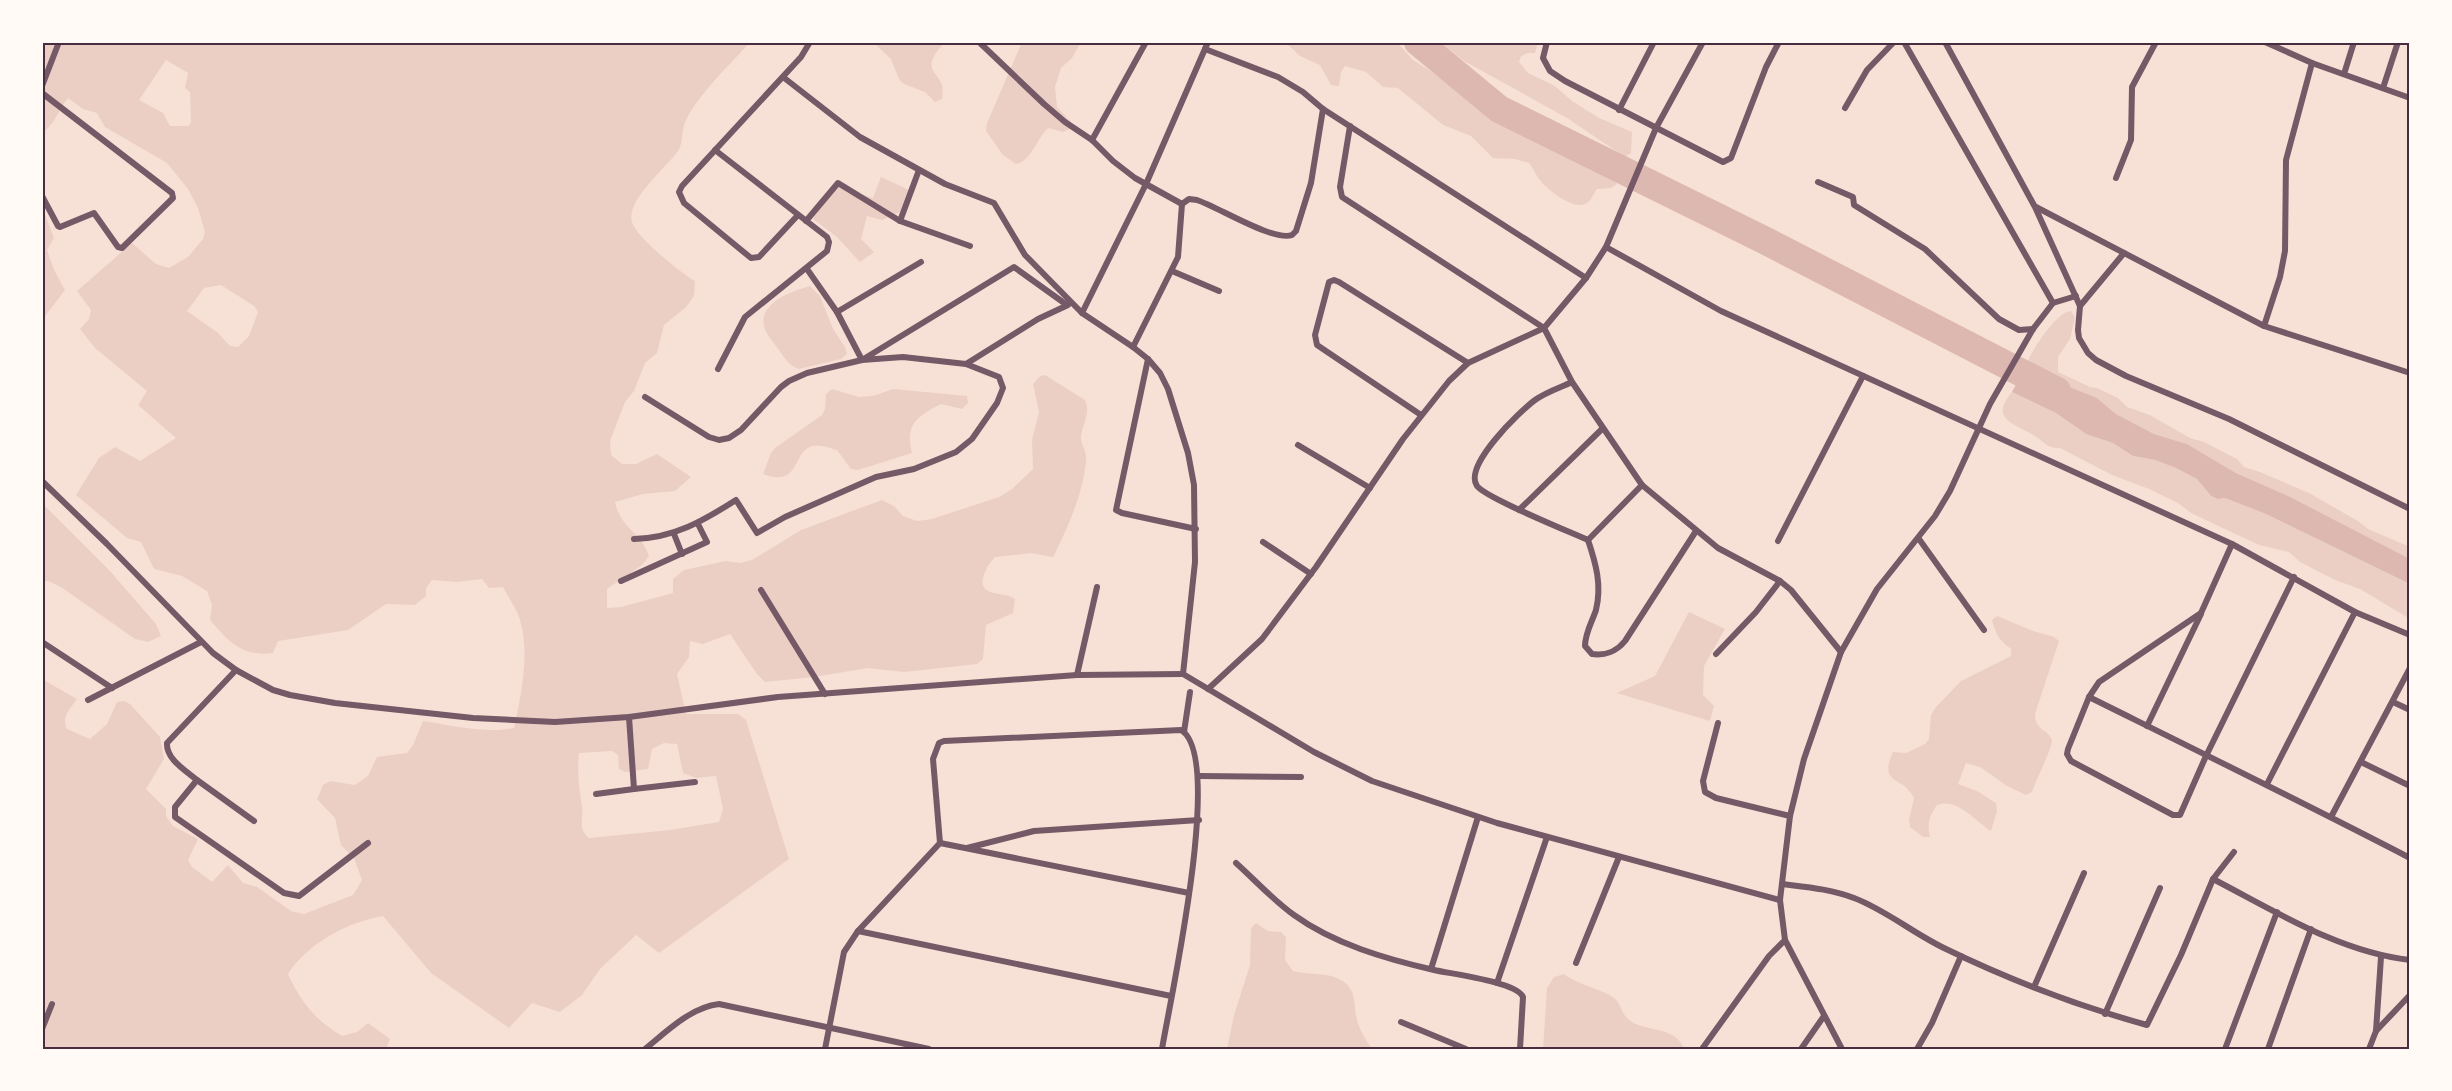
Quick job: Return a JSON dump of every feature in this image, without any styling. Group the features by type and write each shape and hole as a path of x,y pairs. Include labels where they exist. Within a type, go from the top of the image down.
{"street":[{"path":"42,86 59,42"},
{"path":"798,215 759,257 751,258 684,203 680,195 682,186 801,57 810,42"},
{"path":"979,42 1005,64 1055,114 1092,140 1113,161 1146,184 1182,204"},
{"path":"1092,140 1146,42"},
{"path":"1082,313 1146,184 1208,42"},
{"path":"1547,42 1543,58 1550,71 1619,110 1719,161 1726,162 1731,158 1766,67 1779,42"},
{"path":"1619,110 1654,42"},
{"path":"1208,689 1262,639 1311,574 1421,416 1449,381 1468,363 1544,328 1586,278 1606,247 1646,148 1703,42"},
{"path":"1845,108 1867,70 1894,42"},
{"path":"1904,42 2053,303"},
{"path":"1945,42 2035,207 2080,306 2079,338 2088,352 2096,360 2126,376 2229,419 2410,509"},
{"path":"2116,178 2131,140 2132,87 2156,42"},
{"path":"2265,42 2312,63 2410,98"},
{"path":"2344,74 2354,42"},
{"path":"2383,88 2398,42"},
{"path":"1204,49 1278,77 1303,92 1323,109 1586,278"},
{"path":"2264,326 2283,264 2286,240 2286,160 2312,63"},
{"path":"783,77 860,137 945,184 994,203 1024,255 1069,304"},
{"path":"42,93 172,193 173,198 122,248 118,247 94,213 60,227 57,226 42,196"},
{"path":"1182,204 1189,199 1197,200 1258,229 1282,237 1292,236 1296,231 1310,190 1323,109"},
{"path":"1350,126 1340,187 1342,197 1544,328 1572,382 1602,429 1642,484 1696,531 1731,556 1780,581 1791,590 1841,652"},
{"path":"715,150 827,237 829,242 827,251 807,269 745,317 718,369"},
{"path":"900,221 919,170"},
{"path":"1818,182 1853,197 1854,205 1925,249 1999,319 2019,330 2033,329"},
{"path":"806,221 838,183 900,221 970,246"},
{"path":"1133,347 1172,271 1180,248 1182,204"},
{"path":"2035,207 2264,326 2410,373"},
{"path":"1606,247 1721,311 2232,544 2355,612 2410,635"},
{"path":"2080,306 2124,253"},
{"path":"837,312 921,262"},
{"path":"862,360 1014,267 1148,359 1160,373 1168,389 1188,453 1194,484 1195,562 1183,674"},
{"path":"807,269 837,312 862,360"},
{"path":"1172,271 1219,291"},
{"path":"1421,416 1317,345 1315,335 1331,280 1340,282 1468,363"},
{"path":"1842,1049 1785,939 1780,900 1790,816 1803,759 1841,652 1877,589 1919,539 1950,490 1990,404 2033,329 2053,303 2076,296"},
{"path":"966,364 1038,319 1069,304"},
{"path":"634,539 674,534 698,524 736,500 757,533 785,517 876,477 914,469 956,452 972,439 997,402 1003,388 999,377 966,364 903,357 862,360 789,381 741,430 724,440 709,437 645,397"},
{"path":"1148,359 1116,510 1119,513 1196,529"},
{"path":"1778,541 1863,376"},
{"path":"1572,382 1536,400 1480,458 1474,473 1479,489 1519,510 1588,540 1597,569 1599,587 1595,611 1585,640 1586,649 1592,654 1603,655 1620,646 1696,531"},
{"path":"1519,510 1602,429"},
{"path":"1298,445 1370,488"},
{"path":"42,481 107,544 201,642 236,670 273,690 335,703 520,722 590,721 825,694 1077,675 1183,674 1350,772 1478,817 1780,900"},
{"path":"1588,540 1642,484"},
{"path":"621,581 707,542 698,524"},
{"path":"674,534 682,554"},
{"path":"1919,539 1984,630"},
{"path":"1263,542 1311,574"},
{"path":"2147,726 2232,544"},
{"path":"2201,613 2105,676 2089,697 2068,749 2068,757 2071,761 2174,815 2180,815 2206,756 2294,577"},
{"path":"1716,654 1756,612 1780,581"},
{"path":"1077,675 1097,587"},
{"path":"761,590 825,694"},
{"path":"2267,784 2355,612"},
{"path":"42,642 112,688"},
{"path":"88,700 201,642"},
{"path":"2331,817 2410,668"},
{"path":"236,670 167,743 167,751 197,780 254,821"},
{"path":"1184,732 1190,692"},
{"path":"2089,697 2267,784 2410,858"},
{"path":"2393,702 2410,710"},
{"path":"629,717 634,789"},
{"path":"1718,723 1703,781 1705,792 1716,798 1790,816"},
{"path":"825,1049 844,952 858,931 940,843 933,759 936,748 944,741 1170,729 1184,732 1189,738 1198,776 1199,819 1189,893 1162,1049"},
{"path":"2361,762 2410,786"},
{"path":"1198,776 1301,777"},
{"path":"197,780 175,807 174,817 284,893 299,896 368,843"},
{"path":"596,794 694,782"},
{"path":"1431,969 1478,817"},
{"path":"967,848 989,840 1034,831 1199,819"},
{"path":"1497,983 1547,837"},
{"path":"940,843 1189,893"},
{"path":"1782,884 1855,898 1929,941 1961,956 2105,1014 2147,1025 2181,955 2213,879 2234,852"},
{"path":"1576,963 1619,856"},
{"path":"1236,863 1293,914 1309,925 1387,958 1497,983 1519,991 1523,995 1520,1049"},
{"path":"2034,987 2084,873"},
{"path":"2213,879 2311,929 2381,957 2410,960"},
{"path":"2105,1014 2160,888"},
{"path":"2225,1049 2277,912"},
{"path":"2268,1049 2311,929"},
{"path":"858,931 1171,996"},
{"path":"1702,1049 1769,956 1785,939"},
{"path":"1917,1049 1932,1023 1961,956"},
{"path":"2369,1049 2376,1031 2381,957"},
{"path":"2376,1031 2410,995"},
{"path":"42,1029 52,1004"},
{"path":"645,1049 669,1029 703,1008 719,1004 929,1049"},
{"path":"1801,1049 1824,1016"},
{"path":"1401,1022 1466,1049"}],"shaded area":[{"path":"42,42 750,42 692,109 684,124 678,151 641,194 632,213 632,222 642,237 670,263 695,281 694,296 686,307 664,325 657,353 645,363 634,391 625,402 610,441 611,455 622,464 636,464 657,454 691,477 675,491 643,494 615,502 622,519 642,542 649,556 642,565 607,589 607,608 621,607 673,593 673,579 684,570 726,561 740,563 752,560 801,530 882,500 894,506 903,516 917,521 932,519 999,497 1012,489 1033,469 1032,440 1039,412 1033,384 1040,376 1045,375 1085,400 1087,405 1081,436 1086,456 1085,471 1074,509 1053,557 1031,553 995,557 989,564 983,578 985,589 1015,599 1013,613 986,625 983,659 977,664 904,672 868,668 765,682 730,634 703,644 690,641 689,657 677,674 686,714 738,714 746,720 789,859 659,953 636,935 600,969 582,995 560,1012 532,1003 509,1028 431,973 383,916 356,923 330,936 306,953 288,974 304,1002 324,1024 342,1036 357,1032 368,1023 390,1039 386,1049 42,1049 42,679 77,699 67,713 65,725 67,729 90,739 107,724 117,702 124,701 130,704 160,737 164,759 146,789 166,809 166,816 173,826 198,839 188,860 192,867 212,882 228,865 243,883 257,887 291,911 304,914 353,895 362,880 354,858 341,845 335,818 317,799 323,785 330,781 355,785 368,776 377,757 407,753 423,721 492,730 514,728 522,689 524,646 520,620 503,587 489,588 482,579 457,582 432,580 426,588 426,596 415,605 386,604 348,630 278,641 273,653 262,654 244,650 230,641 210,620 212,605 207,591 182,576 154,569 141,542 127,538 76,495 99,458 115,447 140,461 176,438 138,405 147,391 95,348 80,329 89,319 91,310 77,291 132,243 156,264 169,268 188,257 203,239 205,232 198,208 188,189 167,163 105,127 97,113 83,109 68,98 42,133","holes":["166,60 188,73 185,88 190,92 191,123 188,126 170,126 163,113 139,100","221,285 254,306 258,312 249,336 238,347 230,346 218,333 187,311 204,288","664,743 677,744 683,773 696,778 716,776 723,809 719,822 670,830 589,838 582,827 578,774 579,753 612,751 618,755 619,769 625,772 648,769 652,749"]},
{"path":"873,42 945,42 932,61 932,67 943,89 942,99 935,102 925,92 904,84 899,79 891,59"},
{"path":"1022,42 1081,42 1072,58 1061,68 1055,87 1057,107 1071,122 1070,129 1063,132 1048,128 1029,155 1016,164 1003,155 986,131 987,123"},
{"path":"1285,42 1397,42 1413,60 1491,116 1551,144 1569,158 1614,177 1617,184 1611,188 1597,189 1585,204 1573,204 1545,186 1529,163 1515,159 1493,158 1471,136 1443,125 1398,88 1383,87 1366,72 1345,66 1341,72 1339,86 1331,85 1320,65 1300,56"},
{"path":"1440,42 1538,42 1535,53 1521,56 1519,62 1528,73 1555,86 1572,101 1599,118 1632,132 1631,153 1625,157 1567,118 1464,61"},
{"path":"881,177 909,190 900,212 882,220 867,216 861,239 874,252 860,262 837,237 813,219 833,185 873,198"},
{"path":"42,207 54,238 47,250 54,270 65,290 42,320"},
{"path":"810,286 820,296 833,329 847,354 841,359 799,369 789,363 769,336 765,329 764,318 767,310 779,299"},
{"path":"2071,311 2075,317 2070,339 2058,357 2058,372 2118,398 2127,407 2150,415 2190,438 2204,442 2237,459 2244,467 2309,493 2368,529 2410,547 2410,559 2283,494 2236,473 2187,444 2154,434 2116,414 2097,398 2045,377 2040,372 2026,366 2038,342 2059,318"},
{"path":"2026,366 2040,372 2045,377 2097,398 2116,414 2154,434 2187,444 2236,473 2290,497 2410,559 2410,584 2266,514 2225,498 2218,499 2211,496 2197,479 2176,468 2155,460 2133,456 2113,443 2086,434 2056,413 2012,392"},
{"path":"832,389 859,397 873,396 893,389 967,396 968,403 962,409 941,404 919,417 910,435 912,453 858,470 851,469 837,450 825,446 813,446 801,454 790,473 775,477 763,474 775,448 822,415 825,409 826,394"},
{"path":"2012,392 2056,413 2086,434 2113,443 2133,456 2155,460 2176,468 2197,479 2211,496 2218,499 2225,498 2266,514 2410,584 2410,619 2360,589 2335,580 2300,562 2289,552 2259,545 2191,513 2178,503 2149,489 2112,475 2060,448 2046,445 2007,420 2003,409 2005,401"},
{"path":"42,503 109,570 156,624 161,636 148,642 135,639 61,587 48,581 42,581"},
{"path":"1689,612 1725,629 1704,666 1703,695 1714,706 1710,721 1617,693 1655,676"},
{"path":"1997,616 2054,637 2059,641 2035,714 2040,728 2051,737 2052,744 2032,792 2026,795 2007,786 1980,767 1966,763 1958,784 1977,791 1996,803 1997,811 1991,831 1966,811 1944,803 1937,805 1930,817 1930,837 1923,837 1910,827 1909,820 1914,798 1904,785 1890,775 1889,763 1893,752 1906,753 1925,744 1929,739 1931,715 1935,708 1961,681 2011,656 2011,649 2001,640 1995,630 1992,620"},
{"path":"1256,923 1268,931 1281,932 1286,937 1285,960 1293,971 1334,977 1349,987 1354,997 1358,1024 1372,1049 1227,1049 1234,1015 1250,965 1251,928"},
{"path":"1564,974 1615,999 1625,1016 1632,1022 1669,1033 1680,1042 1684,1049 1543,1049 1547,988 1554,977"}],"waterway":[{"path":"1418,42 1499,109 1766,241 2057,391"}]}
